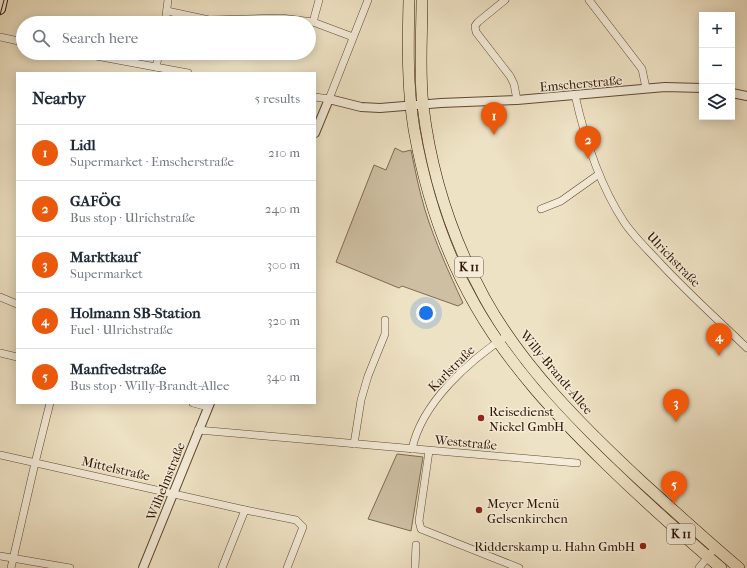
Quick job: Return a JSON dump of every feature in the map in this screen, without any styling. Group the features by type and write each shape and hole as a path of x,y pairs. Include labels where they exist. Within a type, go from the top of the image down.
{"main road":[{"path":"0,9 2,0"},
{"name":"Willy-Brandt-Allee","path":"409,0 408,50 411,106 414,129 424,176 436,220 465,286 498,342 532,388 581,440 655,511 721,568"},
{"name":"Willy-Brandt-Allee","path":"422,0 421,85 426,127 440,193 466,261 485,298 508,335 534,370 599,442 671,509 739,568"}],"street":[{"path":"166,16 168,0"},
{"path":"315,16 319,0"},
{"path":"316,131 368,0"},
{"path":"505,0 475,26 476,32 510,76 514,84 517,100"},
{"name":"Emscherstraße","path":"589,0 642,69 646,88"},
{"path":"167,11 190,16"},
{"path":"316,23 353,37"},
{"path":"0,37 16,40"},
{"path":"118,60 183,72"},
{"path":"156,67 158,60"},
{"name":"Emscherstraße","path":"329,100 361,107 380,108 517,100 646,88 699,88"},
{"path":"735,93 747,96"},
{"name":"Ulrichstraße","path":"575,95 582,126 592,156 599,174 624,223 642,244 747,348"},
{"path":"316,97 329,100"},
{"path":"541,209 561,201 599,174"},
{"path":"0,297 16,304"},
{"path":"354,444 361,400 368,376 385,334 385,320"},
{"name":"Karlstraße","path":"412,449 414,440 422,423 438,396 471,363 508,335"},
{"path":"0,353 16,358"},
{"path":"11,568 50,404"},
{"name":"Wilhelmstraße","path":"143,568 209,405"},
{"name":"Weststraße","path":"198,430 577,464"},
{"path":"429,451 419,521 421,529 519,568"},
{"name":"Mittelstraße","path":"0,455 296,520 303,526 287,568"},
{"path":"222,568 245,510"},
{"path":"415,568 416,545"},
{"path":"699,568 715,548"},
{"path":"0,556 70,568"}],"shaded area":[{"path":"395,148 403,152 411,150 421,195 429,222 442,257 463,303 458,306 402,286 399,288 336,262 374,165 386,170"},
{"path":"397,454 423,457 411,531 368,519"}],"tram line":[{"path":"0,15 4,0"}],"place":[{"name":"Lidl","path":"494,135"},
{"name":"GAFÖG","path":"588,159"},
{"name":"Holmann SB-Station","path":"719,356"},
{"name":"Reisedienst Nickel GmbH","path":"481,418"},
{"name":"Marktkauf","path":"676,422"},
{"name":"Manfredstraße","path":"674,504"},
{"name":"Meyer Menü Gelsenkirchen","path":"479,510"},
{"name":"Ridderskamp u. Hahn GmbH","path":"643,546"}]}
